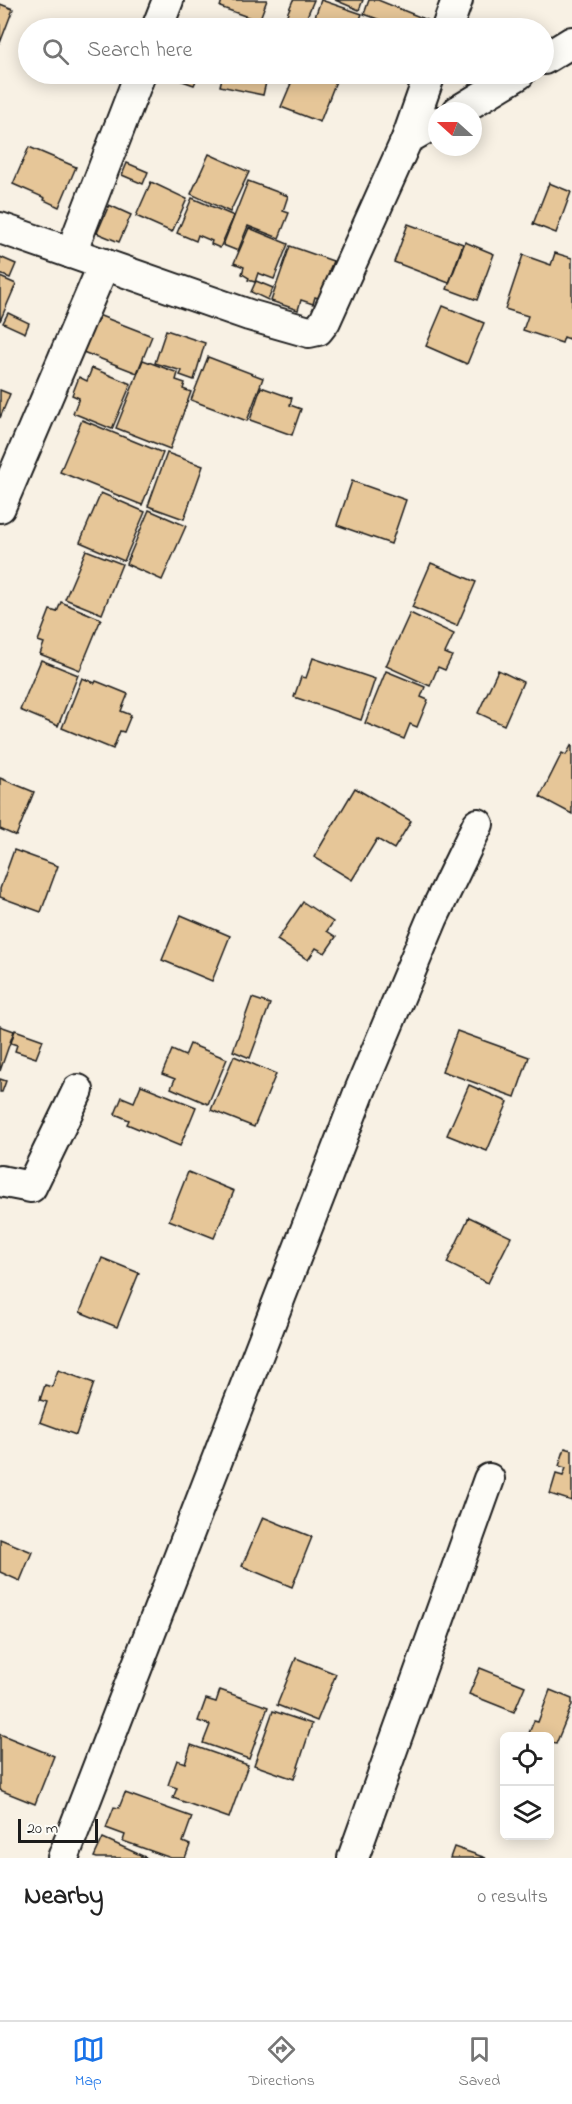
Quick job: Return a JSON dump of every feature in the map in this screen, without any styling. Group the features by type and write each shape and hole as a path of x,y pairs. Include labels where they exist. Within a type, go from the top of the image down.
{"street":[{"path":"161,18 168,0"},
{"path":"451,18 457,0"},
{"path":"554,53 572,42"},
{"path":"71,253 136,84"},
{"path":"0,228 249,315 309,332 318,330 325,321 406,138 426,84"},
{"path":"473,102 503,84"},
{"path":"406,138 428,127"},
{"path":"0,507 104,264"},
{"path":"63,1858 359,1093 433,917 478,824"},
{"path":"0,1181 31,1187 78,1090"},
{"path":"353,1858 489,1479"}],"building":[{"path":"222,0 267,0 260,18 251,18 220,7"},
{"path":"293,0 314,0 306,18 286,18"},
{"path":"321,0 362,14 360,18 315,18"},
{"path":"335,0 363,0 359,10"},
{"path":"369,0 378,0 422,18 375,18 364,14"},
{"path":"0,4 13,9 0,43"},
{"path":"220,84 266,84 263,95 220,86"},
{"path":"291,84 335,84 320,122 281,107"},
{"path":"29,147 76,167 59,207 13,184"},
{"path":"209,154 249,172 230,212 191,194"},
{"path":"127,163 148,172 143,184 122,175"},
{"path":"248,181 288,196 283,211 289,213 279,238 248,226 238,251 223,245"},
{"path":"151,182 187,199 172,232 136,216"},
{"path":"549,183 571,192 556,233 533,224"},
{"path":"192,198 234,216 220,248 211,244 212,241 198,235 196,241 177,233"},
{"path":"109,205 131,215 119,242 97,233"},
{"path":"408,224 463,244 449,283 394,262"},
{"path":"249,228 288,244 274,279 258,273 255,282 248,280 249,278 242,274 244,267 234,263"},
{"path":"465,242 494,254 477,300 447,289"},
{"path":"290,246 333,261 329,271 333,273 324,300 315,297 313,304 301,300 298,310 271,301"},
{"path":"555,253 572,258 572,340 564,337 562,343 523,330 528,316 505,309 523,255 551,265"},
{"path":"0,257 16,264 10,278 0,274"},
{"path":"0,277 16,284 0,321"},
{"path":"256,281 273,288 268,300 251,292"},
{"path":"443,306 484,323 467,364 426,346"},
{"path":"8,313 29,323 25,333 3,323"},
{"path":"98,315 152,336 137,373 83,352"},
{"path":"166,330 205,343 194,380 180,375 182,371 155,363"},
{"path":"208,357 263,378 247,421 191,400"},
{"path":"143,360 178,373 176,380 185,383 183,389 191,392 170,449 116,428"},
{"path":"92,368 131,384 112,429 73,413 79,398 72,395 79,377 87,381"},
{"path":"261,387 292,398 290,405 301,409 292,435 250,420"},
{"path":"0,390 10,394 0,418"},
{"path":"82,420 163,453 142,505 60,472"},
{"path":"167,453 203,466 184,519 148,506"},
{"path":"352,481 406,500 391,544 337,525"},
{"path":"101,493 145,512 124,561 80,542"},
{"path":"149,510 186,526 162,580 126,564"},
{"path":"86,550 122,564 102,614 65,599"},
{"path":"431,563 476,582 457,626 412,607"},
{"path":"61,602 101,619 80,670 40,654 44,643 38,641 50,610 57,612"},
{"path":"410,613 454,634 445,653 452,656 445,670 438,667 430,686 386,666"},
{"path":"313,658 375,679 361,720 294,697 301,677 306,678"},
{"path":"41,660 78,675 58,726 20,710"},
{"path":"498,670 523,682 504,725 478,713"},
{"path":"386,671 425,687 421,697 428,700 417,727 410,724 404,739 365,723"},
{"path":"82,678 128,694 121,711 131,715 124,732 120,731 113,749 62,728"},
{"path":"572,744 572,814 540,797 562,753 566,755"},
{"path":"0,778 34,792 16,836 0,829"},
{"path":"355,788 411,821 394,849 377,839 352,880 314,857"},
{"path":"14,850 58,866 41,912 0,897 0,889"},
{"path":"303,902 333,922 327,931 336,937 325,953 316,948 308,960 277,940"},
{"path":"181,915 230,936 212,981 162,960"},
{"path":"252,998 270,1004 250,1058 233,1051"},
{"path":"0,1026 14,1031 0,1071"},
{"path":"15,1030 43,1040 36,1058 15,1051 17,1045 11,1043"},
{"path":"457,1031 529,1057 515,1097 442,1071"},
{"path":"190,1044 227,1059 208,1104 171,1088 175,1079 162,1074 172,1050 185,1056"},
{"path":"234,1056 276,1074 254,1127 211,1110"},
{"path":"0,1079 6,1081 2,1092 0,1092"},
{"path":"141,1085 196,1107 180,1146 127,1124 129,1120 115,1114 122,1097 134,1102"},
{"path":"469,1085 508,1102 487,1151 447,1135"},
{"path":"188,1172 234,1191 214,1238 169,1220"},
{"path":"469,1217 511,1237 488,1283 447,1263"},
{"path":"102,1258 139,1273 117,1327 80,1312"},
{"path":"58,1370 94,1383 76,1435 40,1422 47,1402 40,1400 45,1385 52,1387"},
{"path":"565,1448 572,1450 572,1501 550,1494 556,1474 563,1476 566,1468 559,1466"},
{"path":"263,1517 312,1537 292,1587 242,1566"},
{"path":"0,1539 32,1552 20,1581 0,1572"},
{"path":"296,1658 336,1674 317,1721 277,1705"},
{"path":"480,1668 525,1686 514,1712 469,1694"},
{"path":"220,1690 268,1707 249,1759 203,1743 210,1725 198,1721 206,1699 216,1702"},
{"path":"550,1690 572,1699 572,1705 556,1744 554,1743 554,1732 529,1732 534,1721 538,1722"},
{"path":"273,1711 312,1724 294,1779 254,1765"},
{"path":"0,1734 54,1756 35,1804 0,1790"},
{"path":"191,1745 248,1765 229,1818 173,1798 177,1788 168,1785 177,1760 185,1763"},
{"path":"125,1793 192,1817 183,1842 190,1845 185,1858 171,1858 123,1841 125,1835 106,1828 114,1807 119,1808"},
{"path":"103,1838 147,1858 94,1857"},
{"path":"454,1847 486,1858 450,1858"}]}
